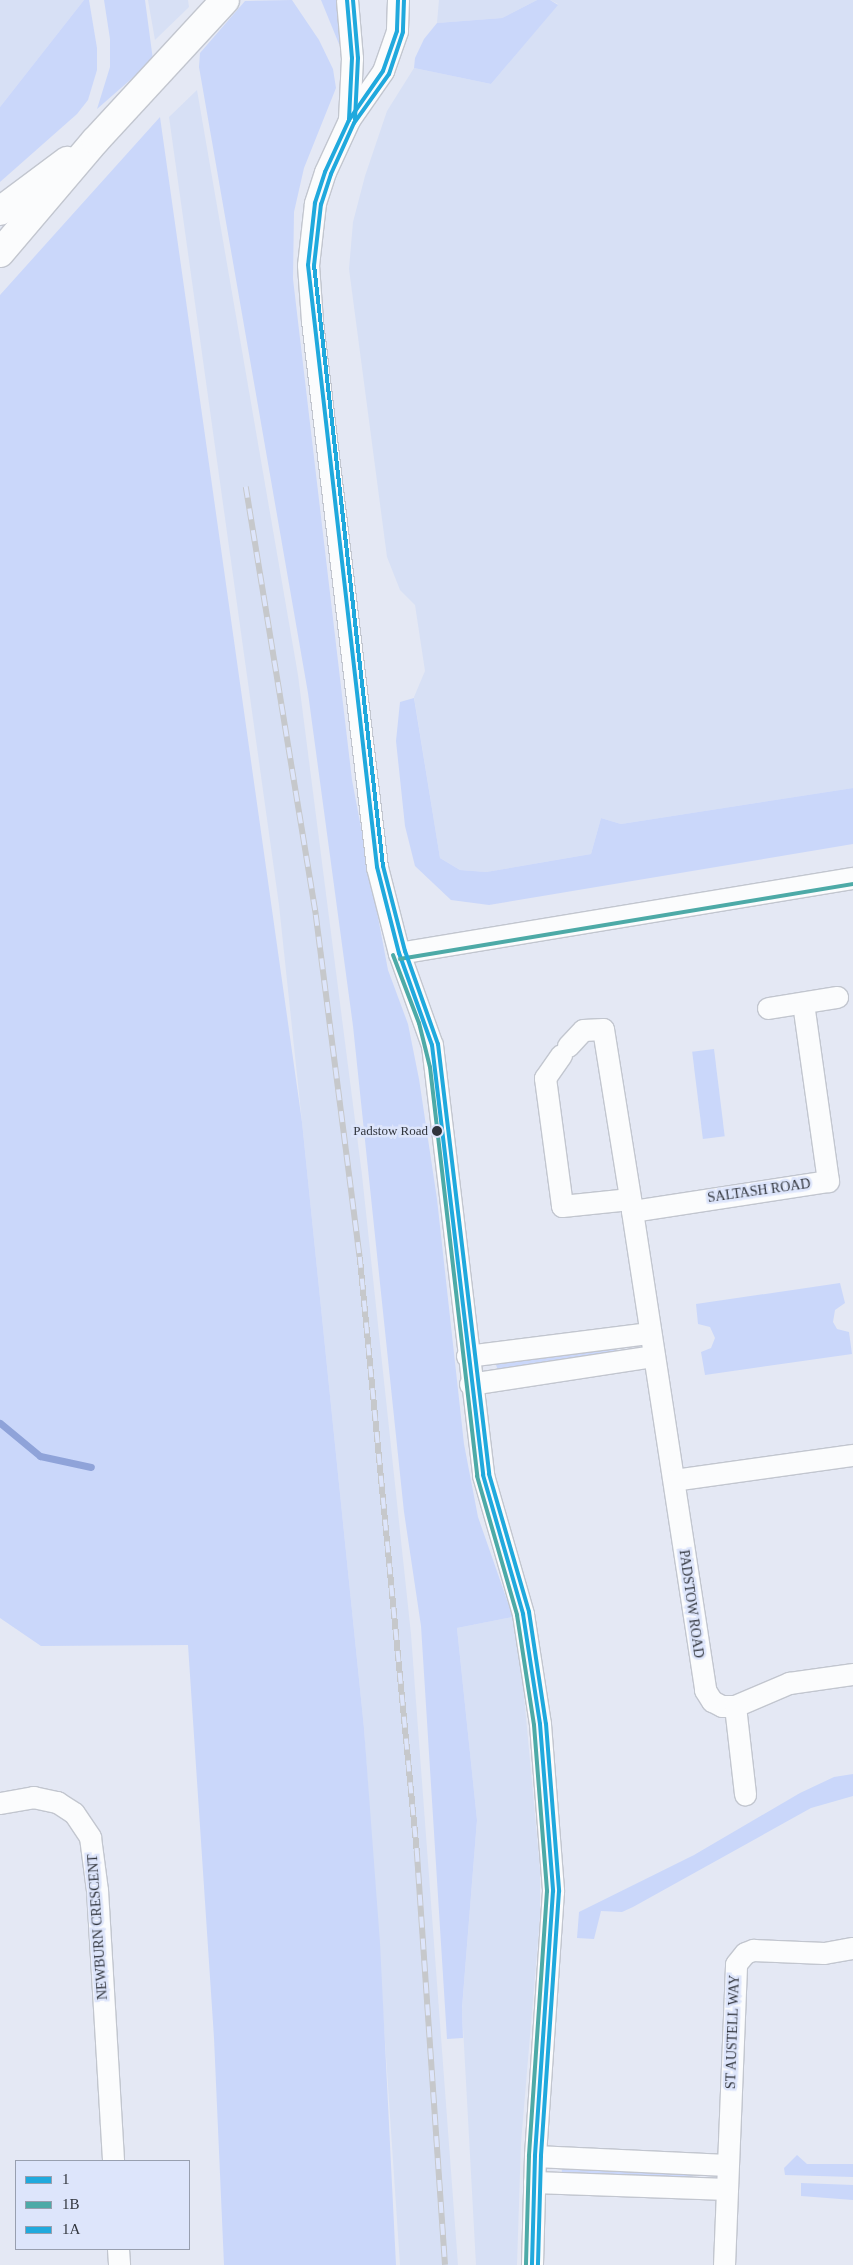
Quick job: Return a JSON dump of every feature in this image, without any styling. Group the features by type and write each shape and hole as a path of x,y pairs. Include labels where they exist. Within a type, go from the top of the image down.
{"main road":[{"path":"0,252 96,140 225,0"},
{"path":"0,211 96,140"}],"street":[{"path":"346,0 352,58 349,120"},
{"path":"398,0 397,30 386,64 372,90 349,120 330,159 315,203 308,265 374,842 382,894 399,953 425,1021 436,1066 470,1384 483,1475 527,1634 550,1833 553,1891 534,2182 532,2265"},
{"path":"399,953 853,878"},
{"path":"768,1008 838,997"},
{"name":"SALTASH ROAD","path":"654,1356 631,1205 603,1029 583,1030 545,1078 562,1206 631,1205 828,1181 803,1003"},
{"path":"467,1356 650,1332"},
{"path":"470,1384 654,1356"},
{"name":"PADSTOW ROAD","path":"654,1356 705,1690 712,1701 722,1706 735,1706"},
{"path":"674,1480 853,1455"},
{"path":"745,1794 735,1706 789,1683 853,1674"},
{"name":"NEWBURN CRESCENT","path":"0,1802 33,1796 57,1802 74,1813 90,1837 97,1890 113,2160"},
{"name":"ST AUSTELL WAY","path":"724,2265 733,1975 738,1960 753,1950 824,1953 853,1948"},
{"path":"536,2156 728,2165"},
{"path":"534,2182 726,2189"},
{"path":"118,2250 119,2265"}],"shaded area":[{"path":"0,0 84,0 0,107"},
{"path":"84,0 89,0 97,48 97,70 88,100 77,114 0,182 0,107"},
{"path":"104,0 145,0 153,60 97,109 110,67 110,39"},
{"path":"148,0 188,0 189,7 155,40"},
{"path":"292,0 319,40 333,69 336,88 304,168 294,212 293,279 352,780 388,970 408,1024 419,1079 437,1199 464,1444 478,1517 513,1617 457,1628 477,1820 462,2008 463,2038 447,2039 421,1626 404,1512 353,1026 308,693 199,67 200,53 245,1"},
{"path":"321,0 338,0 343,44 339,44"},
{"path":"439,0 537,0 502,18 437,23"},
{"path":"537,0 550,0 558,5 491,84 414,68 415,58 424,39 437,23 502,18"},
{"path":"550,0 853,0 853,788 621,824 601,818 591,854 486,872 460,870 440,858 414,697 425,671 415,605 400,590 387,557 349,269 353,222 365,176 387,111 414,68 491,84 558,4"},
{"path":"197,90 298,675 362,1175 411,1634 458,2265 400,2265 364,1728 279,905 169,117"},
{"path":"160,117 302,1122 364,1728 380,1943 396,2265 224,2265 214,2038 188,1645 41,1646 0,1618 0,295"},
{"path":"414,698 440,858 460,870 486,872 591,854 601,818 621,824 853,788 853,844 489,905 451,900 415,866 405,826 396,741 400,702"},
{"path":"714,1049 725,1136 703,1139 692,1052"},
{"path":"840,1283 845,1303 835,1310 833,1322 837,1329 849,1332 852,1354 705,1375 701,1352 711,1348 715,1338 710,1327 698,1324 696,1304"},
{"path":"616,1348 617,1352 498,1370 496,1365 497,1363"},
{"path":"513,1617 520,1652 540,1869 540,1917 521,2143 517,2265 476,2265 462,2009 477,1820 457,1628"},
{"path":"853,1774 853,1796 811,1808 633,1907 622,1912 601,1911 594,1939 577,1938 579,1912 694,1855 800,1793 834,1777"},
{"path":"797,2155 807,2164 853,2164 853,2177 785,2175 784,2168"},
{"path":"562,2167 693,2174 692,2182 562,2175"},
{"path":"801,2183 853,2185 853,2200 801,2196"}],"waterway":[{"path":"0,1423 40,1456 91,1467"}],"railway":[{"path":"246,487 316,915 360,1257 417,1851 445,2265"}],"transit line":[{"name":"1","path":"347,0 352,58 349,120"},
{"name":"1A","path":"353,0 358,58 355,120"},
{"name":"1","path":"398,0 397,31 383,71 349,120 325,172 315,203 308,265 377,867 399,953 432,1045 483,1475 523,1614 540,1724 553,1891 535,2156 532,2265"},
{"name":"1A","path":"404,0 403,32 389,74 354,123 331,174 321,204 314,265 383,866 405,951 438,1044 489,1474 529,1612 546,1724 559,1891 541,2156 538,2265"},
{"name":"1B","path":"400,959 853,884"},
{"name":"1B","path":"393,955 419,1023 430,1067 477,1476 517,1615 534,1725 547,1891 529,2156 526,2265"}],"place":[{"name":"Padstow Road","path":"437,1131"}]}
